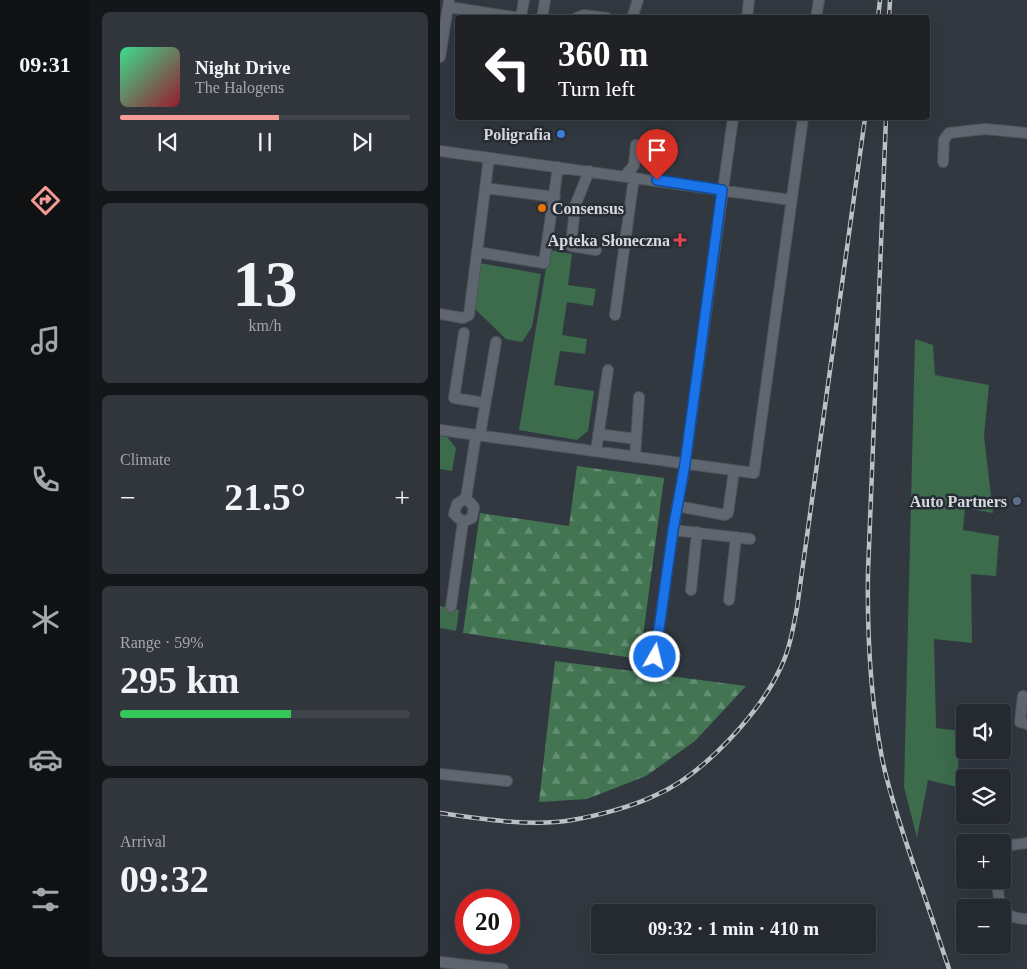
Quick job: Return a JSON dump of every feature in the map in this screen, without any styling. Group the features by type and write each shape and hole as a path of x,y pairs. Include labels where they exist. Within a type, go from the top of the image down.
{"lane":[{"path":"519,15 524,0"},
{"path":"542,15 545,0"},
{"path":"633,15 638,0"},
{"path":"747,15 749,0"},
{"path":"816,15 819,0"},
{"path":"440,57 449,3 508,15"},
{"path":"655,657 673,530 685,464 733,120"},
{"path":"440,430 754,473 803,120"},
{"path":"942,162 944,140 949,133 985,129 1027,133"},
{"path":"615,315 636,145"},
{"path":"440,151 792,200"},
{"path":"440,314 463,318 469,314 489,158"},
{"path":"476,252 544,263 558,167"},
{"path":"589,171 575,206 571,246 596,250"},
{"path":"485,188 555,197"},
{"path":"464,333 454,398 486,403"},
{"path":"463,522 454,514 457,504 466,498 486,403 496,342"},
{"path":"596,451 608,370"},
{"path":"635,457 639,397"},
{"path":"598,434 636,439"},
{"path":"677,506 725,515 728,512 734,471"},
{"path":"463,522 472,518 474,507 466,498"},
{"path":"451,607 463,522"},
{"path":"673,530 750,539"},
{"path":"691,590 697,532"},
{"path":"729,600 736,537"},
{"path":"1023,696 1020,722 1027,724"},
{"path":"440,774 506,781"},
{"path":"1011,845 1027,843"},
{"path":"1011,917 1027,919"},
{"path":"440,962 503,969"}],"green space":[{"path":"549,250 572,254 568,285 596,289 593,306 567,302 562,335 587,339 585,354 560,351 554,385 594,391 588,431 577,440 519,430"},
{"path":"480,263 541,274 532,327 522,342 506,339 475,309"},
{"path":"915,339 933,345 935,375 989,385 984,436 993,513 965,508 963,530 999,536 996,576 971,574 972,643 934,639 936,728 956,730 958,769 956,769 956,787 928,780 917,838 904,787"},
{"path":"440,436 447,437 456,448 452,471 440,469"},
{"path":"577,466 664,478 640,659 463,633 480,513 569,526"},
{"path":"440,606 459,610 456,631 440,628"},
{"path":"555,661 746,686 695,741 646,776 587,799 539,802"}],"railway":[{"path":"878,15 880,0"},
{"path":"889,15 890,0"},
{"path":"440,813 472,818 541,823 593,816 637,803 674,786 711,758 745,722 772,685 787,653 797,608 865,120"},
{"path":"886,120 868,572 870,665 878,735 888,784 949,969"}],"place":[{"name":"Poligrafia","path":"561,134"},
{"name":"Consensus","path":"542,208"},
{"name":"Apteka Słoneczna","path":"680,240"},
{"name":"Auto Partners","path":"1017,501"}],"route":[{"path":"655,657 673,530 685,464 722,190 657,180"}]}
